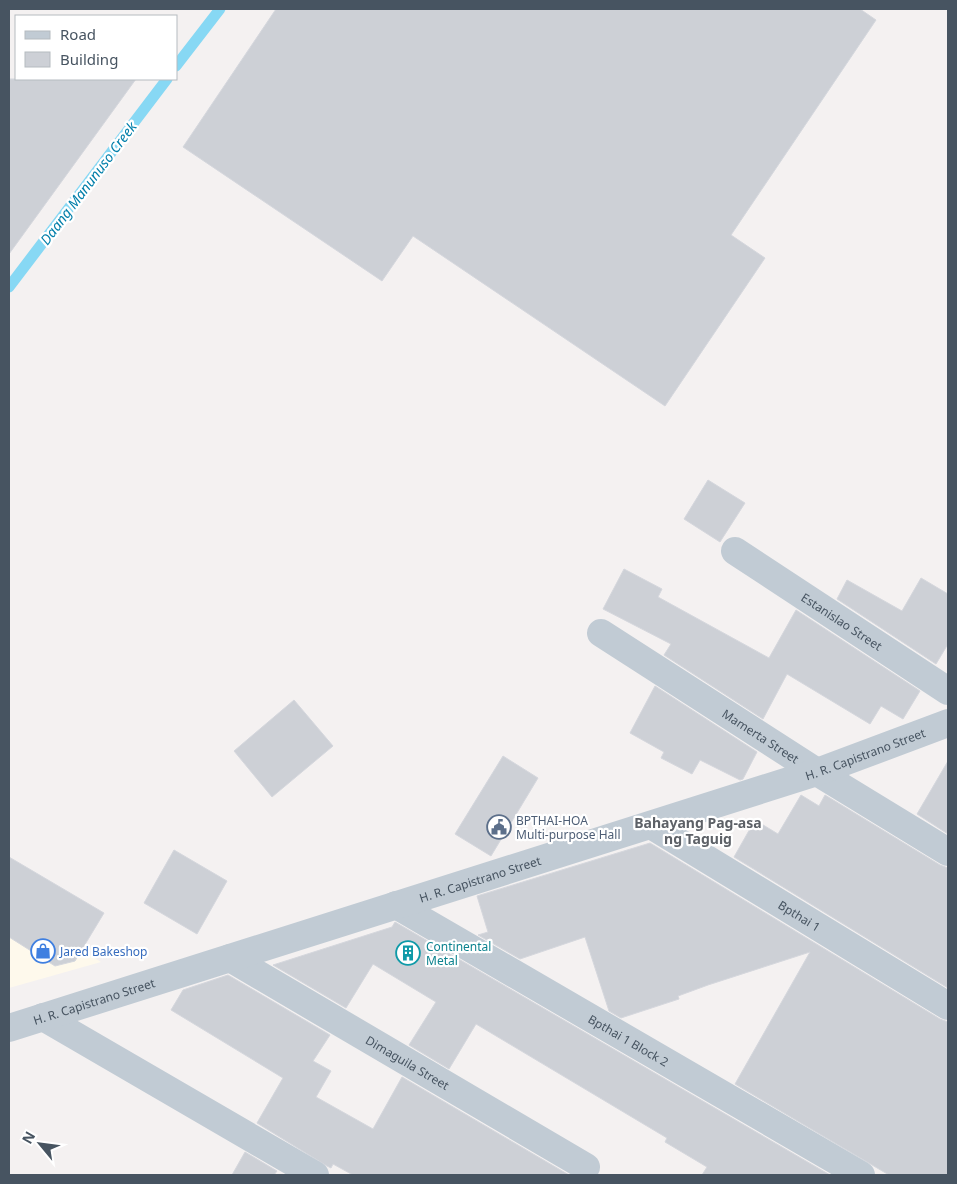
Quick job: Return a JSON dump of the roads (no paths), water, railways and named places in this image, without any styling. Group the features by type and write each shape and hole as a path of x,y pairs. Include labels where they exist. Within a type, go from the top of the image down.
{"street":[{"name":"Estanislao Street","path":"736,551 948,691"},
{"name":"Mamerta Street","path":"601,633 818,772 948,852"},
{"name":"H. R. Capistrano Street","path":"9,1028 818,772 948,723"},
{"name":"Bpthai 1","path":"651,825 948,1006"},
{"name":"Bpthai 1 Block 2","path":"396,906 861,1175"},
{"name":"Dimaguila Street","path":"230,958 586,1167"},
{"path":"43,1017 315,1175"}],"waterway":[{"name":"Daang Manunuso Creek","path":"178,63 220,9"},
{"name":"Daang Manunuso Creek","path":"9,287 166,80"}],"place":[{"name":"BPTHAI-HOA Multi-purpose Hall","path":"499,827"},
{"name":"Jared Bakeshop","path":"43,951"},
{"name":"Continental Metal","path":"408,953"}],"district":[{"name":"Bahayang Pag-asa ng Taguig","path":"698,830"}]}
